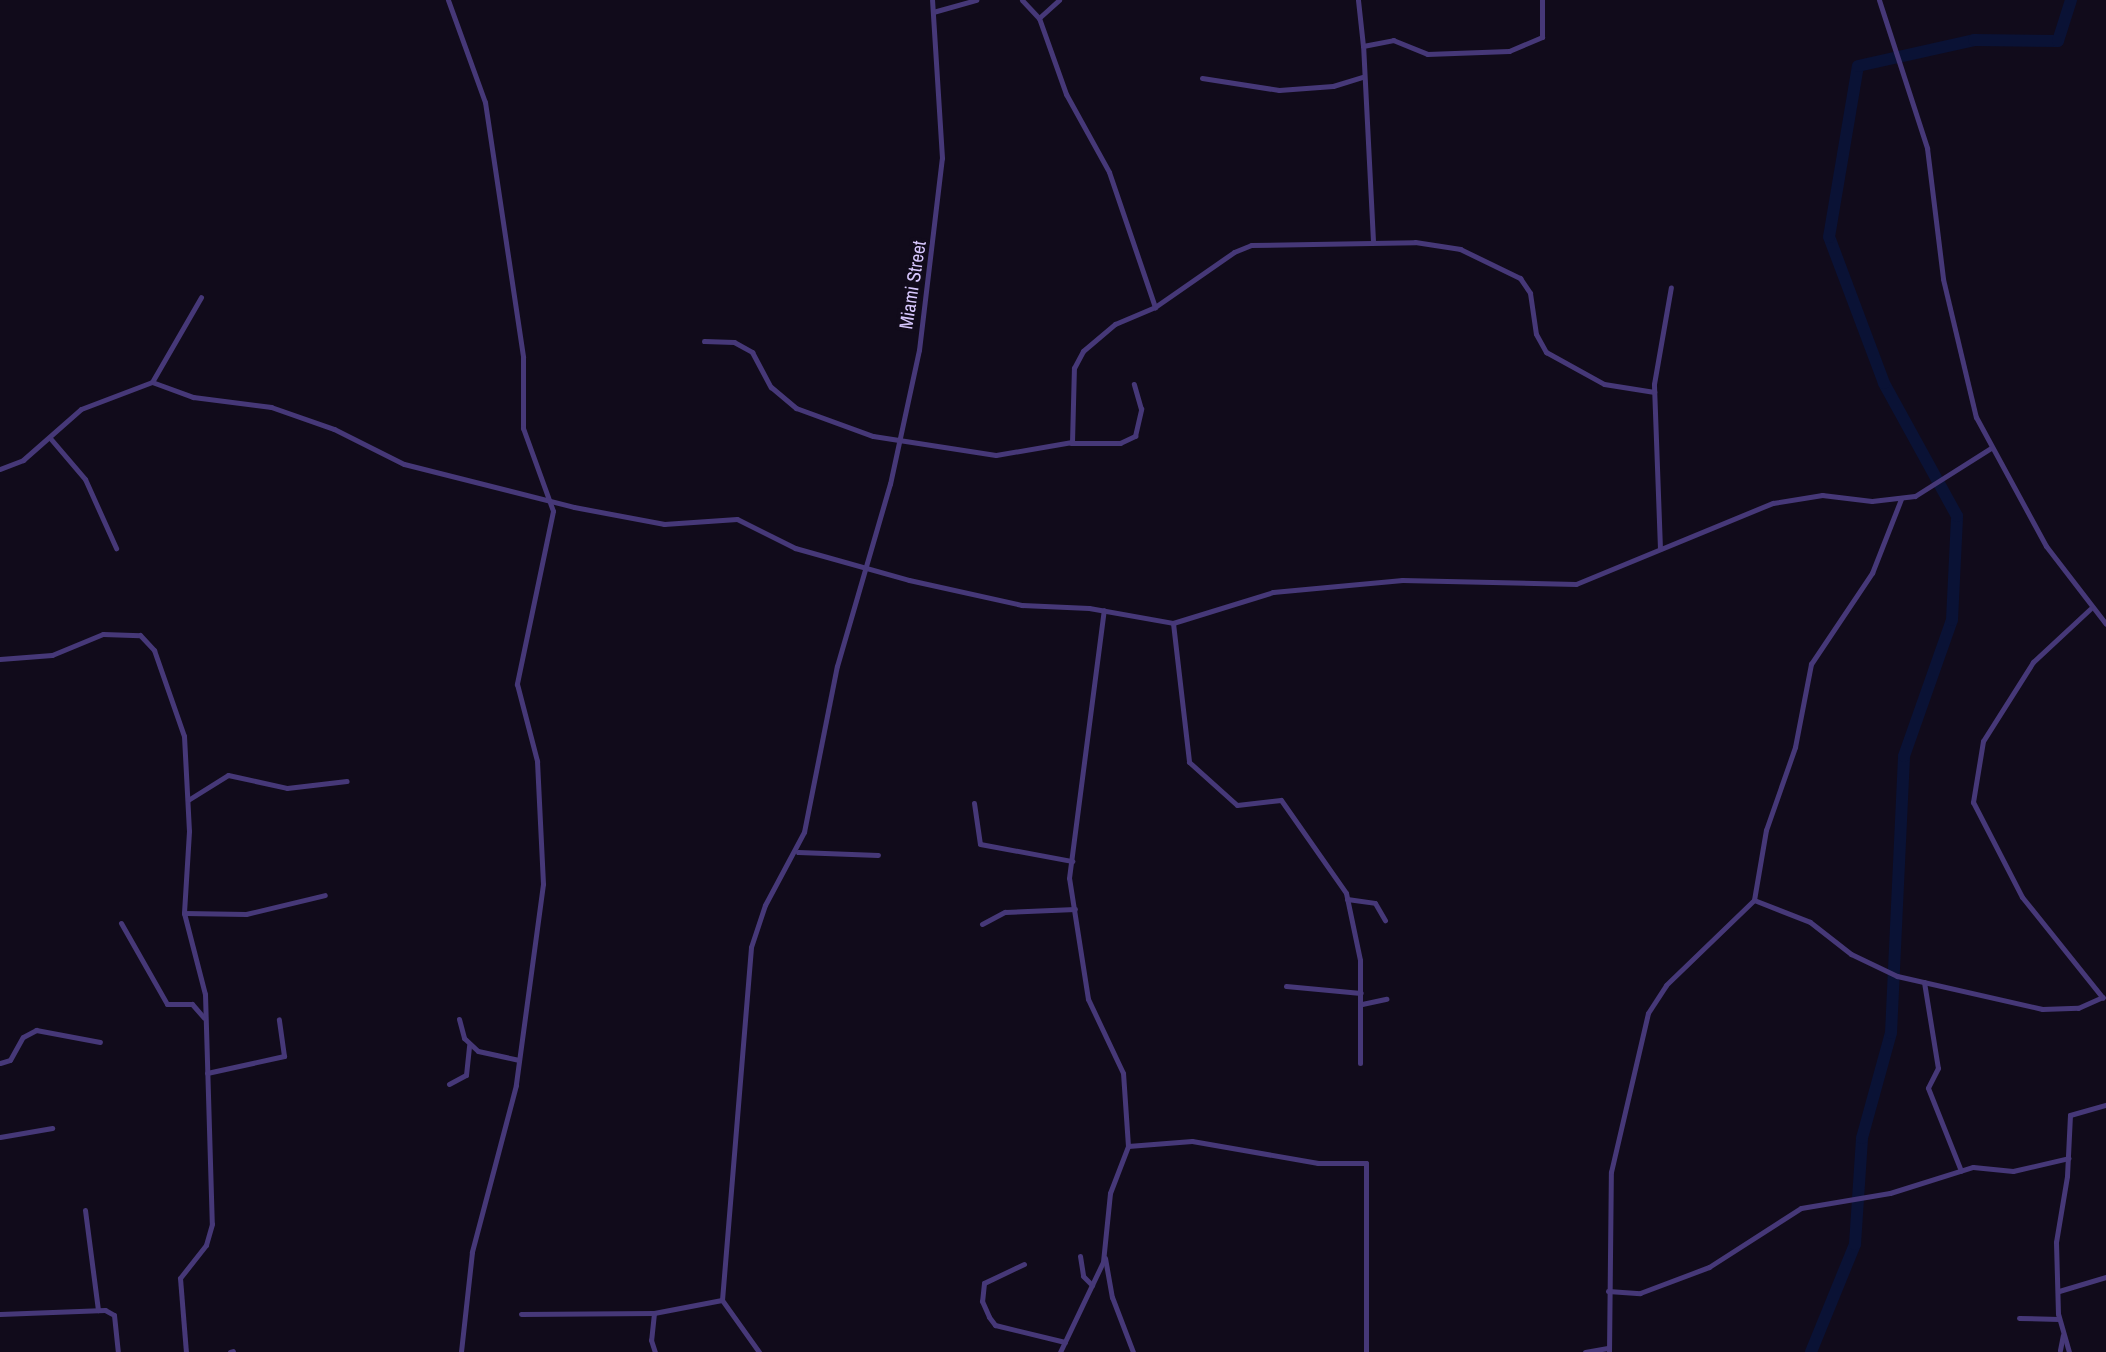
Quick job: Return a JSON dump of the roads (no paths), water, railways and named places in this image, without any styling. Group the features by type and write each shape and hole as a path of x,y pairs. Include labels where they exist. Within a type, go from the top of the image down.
{"street":[{"path":"448,0 485,102 523,357 523,428 551,500 552,520 517,684 537,761 544,842 519,1060 472,1252 461,1352"},
{"name":"Miami Street","path":"798,852 837,666 900,440 919,350 941,188 942,102 932,0"},
{"path":"933,12 976,0"},
{"path":"1021,0 1039,18 1066,94 1118,193 1155,307"},
{"path":"1039,18 1059,0"},
{"path":"1358,0 1363,46 1373,241"},
{"path":"1363,46 1393,40 1427,54 1508,51 1542,37 1542,0"},
{"path":"1881,1 1927,148 1951,321 1976,417 1991,448 2090,609 2106,624"},
{"path":"1202,78 1279,90 1333,86 1363,77"},
{"path":"1071,443 1078,359 1115,324 1155,307 1203,269 1245,247 1373,241 1460,249 1520,278 1531,293 1536,334 1546,352 1604,384 1654,392"},
{"path":"1660,550 1654,392 1671,287"},
{"path":"152,382 201,297"},
{"path":"704,341 734,342 752,352 771,387 796,408 900,440 989,455 1071,443 1120,443 1135,436 1141,409 1135,384"},
{"path":"0,469 23,460 87,405 152,382 193,397 271,407 334,429 404,464 551,500 664,524 737,519 795,548 865,569 1022,605 1104,610 1173,623 1273,592 1402,580 1576,584 1773,503 1822,495 1901,499 1933,489 1991,448"},
{"path":"50,438 85,479 116,548"},
{"path":"1586,1352 1609,1350 1611,1171 1648,1013 1666,985 1754,900 1766,830 1795,747 1811,664 1872,573 1901,499"},
{"path":"1754,900 1810,922 1851,954 1889,973 2042,1009 2078,1008 2104,997 2022,897 1973,802 1983,741 2033,662 2090,609"},
{"path":"1104,610 1069,878 1088,999 1123,1073 1128,1146 1110,1193 1105,1254 1112,1297 1133,1352"},
{"path":"1173,623 1189,762 1237,805 1281,800 1348,900 1362,1004 1360,1063"},
{"path":"0,659 52,655 103,634 144,637 184,736 188,800 184,913 204,986 212,1224 206,1245 180,1278 186,1352"},
{"path":"188,800 228,775 287,788 347,780"},
{"path":"974,803 980,844 1072,861"},
{"path":"759,1352 722,1300 751,947 765,905 798,852 878,855"},
{"path":"184,913 246,914 325,895"},
{"path":"1348,900 1375,903 1385,920"},
{"path":"982,924 1005,912 1075,909"},
{"path":"121,923 167,1004 192,1004 204,1018"},
{"path":"1924,982 1938,1068 1928,1088 1961,1171"},
{"path":"1286,986 1361,993"},
{"path":"1362,1004 1386,999"},
{"path":"207,1073 284,1056 279,1019"},
{"path":"449,1084 466,1075 469,1045 458,1019"},
{"path":"0,1063 10,1060 23,1037 36,1030 100,1042"},
{"path":"469,1045 519,1060"},
{"path":"2068,1352 2059,1319 2056,1242 2069,1158 2070,1113 2106,1105"},
{"path":"0,1137 52,1128"},
{"path":"1128,1146 1192,1141 1318,1163 1366,1163 1366,1352"},
{"path":"1608,1291 1640,1293 1709,1267 1801,1208 1890,1193 1983,1166 2013,1171 2069,1158"},
{"path":"85,1210 98,1310"},
{"path":"1060,1352 1105,1254"},
{"path":"1080,1255 1083,1276 1092,1285"},
{"path":"1024,1264 984,1283 982,1301 989,1317 995,1325 1065,1342"},
{"path":"2059,1291 2106,1277"},
{"path":"521,1314 654,1313 722,1300"},
{"path":"0,1314 98,1310 114,1315 118,1351"},
{"path":"654,1313 651,1340 655,1352"},
{"path":"2019,1318 2059,1319"},
{"path":"2060,1350 2063,1335"}],"waterway":[{"path":"1811,1352 1855,1244 1862,1138 1891,1033 1904,756 1952,620 1957,516 1884,383 1829,237 1858,66 1974,40 2058,41 2071,0"}]}
